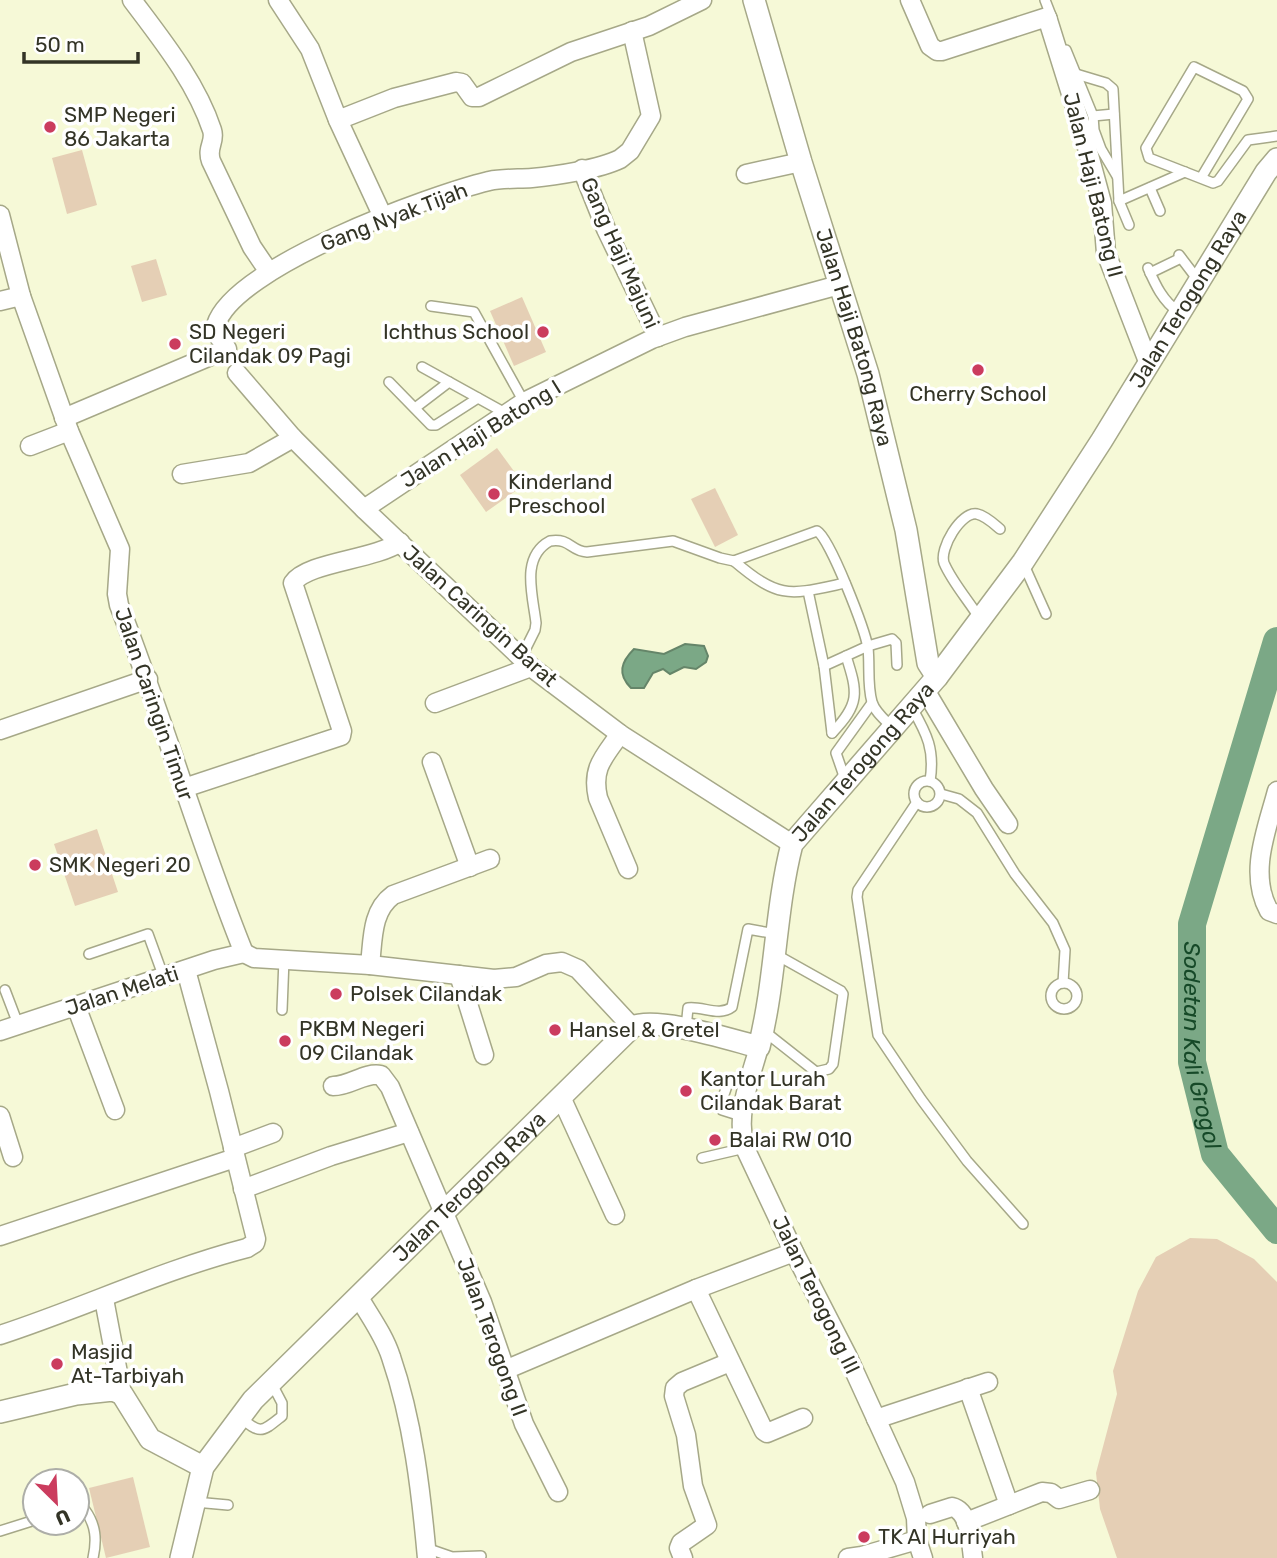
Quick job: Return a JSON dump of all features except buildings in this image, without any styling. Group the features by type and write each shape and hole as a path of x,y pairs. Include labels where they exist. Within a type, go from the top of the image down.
{"street":[{"path":"132,0 171,53 194,92 213,131 213,141 208,149 211,161 252,247 269,272"},
{"path":"278,0 310,49 338,120 383,217"},
{"path":"338,120 394,98 456,82 461,83 471,96 477,98 571,52 649,26 702,0"},
{"name":"Jalan Haji Batong Raya","path":"754,0 801,162 868,374 906,530 929,663 924,691"},
{"name":"Jalan Haji Batong II","path":"910,0 930,46 937,51 1047,17 1062,60 1102,203 1106,253 1149,364"},
{"name":"Gang Nyak Tijah","path":"67,424 227,349 215,330 217,321 231,301 269,272 330,239 383,217 492,180 532,178 582,169 615,162 625,156 651,116 632,31"},
{"name":"Jalan Terogong Raya","path":"761,1038 786,868 792,844 845,779 924,691 1023,562 1149,364 1266,172 1277,159"},
{"path":"746,174 801,162"},
{"name":"Gang Haji Majuni","path":"582,169 606,229 658,337"},
{"name":"Jalan Caringin Timur","path":"0,215 21,296 67,424 120,549 118,599 244,953"},
{"name":"Jalan Haji Batong I","path":"364,509 524,402 658,337 839,285"},
{"path":"0,301 21,296"},
{"name":"Jalan Caringin Barat","path":"237,373 293,438 526,663 620,734 792,844"},
{"path":"30,446 67,424"},
{"path":"182,474 249,463 293,438"},
{"path":"184,788 341,736 342,732 293,589 295,580 304,573 382,552 400,542"},
{"path":"435,702 526,663"},
{"path":"0,730 148,679"},
{"path":"924,691 1008,824"},
{"path":"620,734 598,765 595,786 628,869"},
{"path":"432,762 470,867"},
{"path":"1277,791 1259,862 1263,902 1269,911 1277,914"},
{"path":"370,965 377,914 386,900 490,859"},
{"path":"244,953 254,958 370,965 494,979 516,976 562,961 578,969 632,1027 646,1023 761,1038"},
{"name":"Jalan Melati","path":"0,1031 214,960 244,953"},
{"path":"0,1335 104,1299 158,1275 247,1248 255,1243 186,970"},
{"path":"459,975 484,1055"},
{"path":"76,1006 115,1110"},
{"name":"Jalan Terogong Raya","path":"181,1558 203,1467 240,1417 271,1382 632,1027"},
{"name":"Jalan Terogong III","path":"761,1038 741,1116 740,1127 745,1148 847,1355 922,1516 917,1540 923,1558"},
{"name":"Jalan Terogong II","path":"333,1086 341,1086 372,1074 382,1075 394,1094 482,1302 530,1438 558,1492"},
{"path":"561,1097 615,1215"},
{"path":"0,1116 13,1157"},
{"path":"243,1189 331,1156 409,1132"},
{"path":"0,1236 234,1153 273,1133"},
{"path":"505,1370 696,1289 794,1252"},
{"path":"696,1289 766,1433 803,1418"},
{"path":"358,1296 386,1344 399,1387 416,1465 426,1553"},
{"path":"104,1299 122,1394 150,1439 203,1467"},
{"path":"682,1558 678,1548 681,1543 708,1525 693,1486 686,1435 674,1396 675,1388 682,1382 730,1362"},
{"path":"876,1419 988,1382"},
{"path":"968,1388 1009,1505"},
{"path":"0,1412 76,1394 113,1390 122,1394"},
{"path":"966,1522 1042,1492 1051,1493 1059,1499 1090,1490"},
{"path":"922,1516 957,1508 966,1522 973,1558"},
{"path":"848,1558 917,1540"}],"lane":[{"path":"1045,0 1093,116 1094,130 1101,149 1117,176"},
{"path":"1201,178 1248,99 1243,91 1196,67 1192,69 1146,148 1149,158 1213,183 1218,181 1248,139 1277,136"},
{"path":"1076,74 1110,85 1113,89 1119,201 1129,225"},
{"path":"1093,116 1114,114"},
{"path":"1119,201 1185,172"},
{"path":"1150,188 1160,211"},
{"path":"1180,312 1160,293 1149,270 1180,256 1199,281"},
{"path":"431,306 474,312 524,402"},
{"path":"422,368 478,398 503,416"},
{"path":"389,382 431,425 436,425 478,398"},
{"path":"415,408 449,382"},
{"path":"981,620 945,565 943,551 959,523 968,515 978,514 1000,528"},
{"path":"734,561 817,531 824,537 845,583 868,646 872,703 893,728"},
{"path":"526,663 536,623 532,561 537,552 550,541 566,541 580,552 673,541 734,561 772,589 808,591 845,583"},
{"path":"1023,562 1046,614"},
{"path":"808,591 824,666 832,733 844,720 855,700 854,682 846,656"},
{"path":"824,666 868,646 892,639 896,643 897,665"},
{"path":"924,691 933,760 930,780"},
{"path":"845,779 836,753 872,703"},
{"path":"917,802 929,807 937,803 941,794 938,785 930,780 921,782 915,789 917,802 858,890 875,1029 967,1161 1024,1224"},
{"path":"941,794 959,799 977,813 1015,874 1053,923 1065,950 1062,983"},
{"path":"686,1030 688,1008 720,1012 732,1007 748,929 776,944 843,994 833,1063 829,1069 816,1072 761,1038"},
{"path":"89,954 148,934 164,978"},
{"path":"282,1010 284,959"},
{"path":"5,990 18,1024"},
{"path":"702,1158 745,1148"},
{"path":"240,1417 255,1430 261,1430 282,1416 282,1403 271,1382"},
{"path":"194,1502 228,1505"},
{"path":"91,1518 96,1543 93,1558"},
{"path":"0,1531 21,1524"},
{"path":"426,1553 452,1557 481,1556"}],"shaded area":[{"path":"82,150 97,205 67,214 52,158"},
{"path":"156,259 167,295 142,302 131,266"},
{"path":"522,297 546,352 514,366 490,311"},
{"path":"497,448 524,485 486,512 460,475"},
{"path":"715,488 738,535 715,547 691,499"},
{"path":"685,644 704,646 708,656 706,662 696,669 684,667 670,674 663,669 653,673 644,688 631,688 627,683 622,668 634,649 664,654"},
{"path":"97,829 118,892 75,906 54,844"},
{"path":"1190,1238 1217,1239 1254,1259 1277,1282 1277,1558 1117,1558 1100,1509 1096,1473 1117,1394 1113,1371 1138,1291 1156,1257"},
{"path":"133,1477 150,1547 106,1558 91,1488"}],"waterway":[{"name":"Sodetan Kali Grogol","path":"1277,641 1192,924 1192,1062 1215,1154 1277,1230"}],"place":[{"name":"SMP Negeri 86 Jakarta","path":"50,127"},
{"name":"Ichthus School","path":"543,332"},
{"name":"SD Negeri Cilandak 09 Pagi","path":"175,344"},
{"name":"Cherry School","path":"978,370"},
{"name":"Kinderland Preschool","path":"494,494"},
{"name":"SMK Negeri 20","path":"35,865"},
{"name":"Polsek Cilandak","path":"336,994"},
{"name":"Hansel & Gretel","path":"555,1030"},
{"name":"PKBM Negeri 09 Cilandak","path":"285,1041"},
{"name":"Kantor Lurah Cilandak Barat","path":"686,1091"},
{"name":"Balai RW 010","path":"715,1140"},
{"name":"Masjid At-Tarbiyah","path":"57,1364"},
{"name":"TK Al Hurriyah","path":"864,1537"}]}
